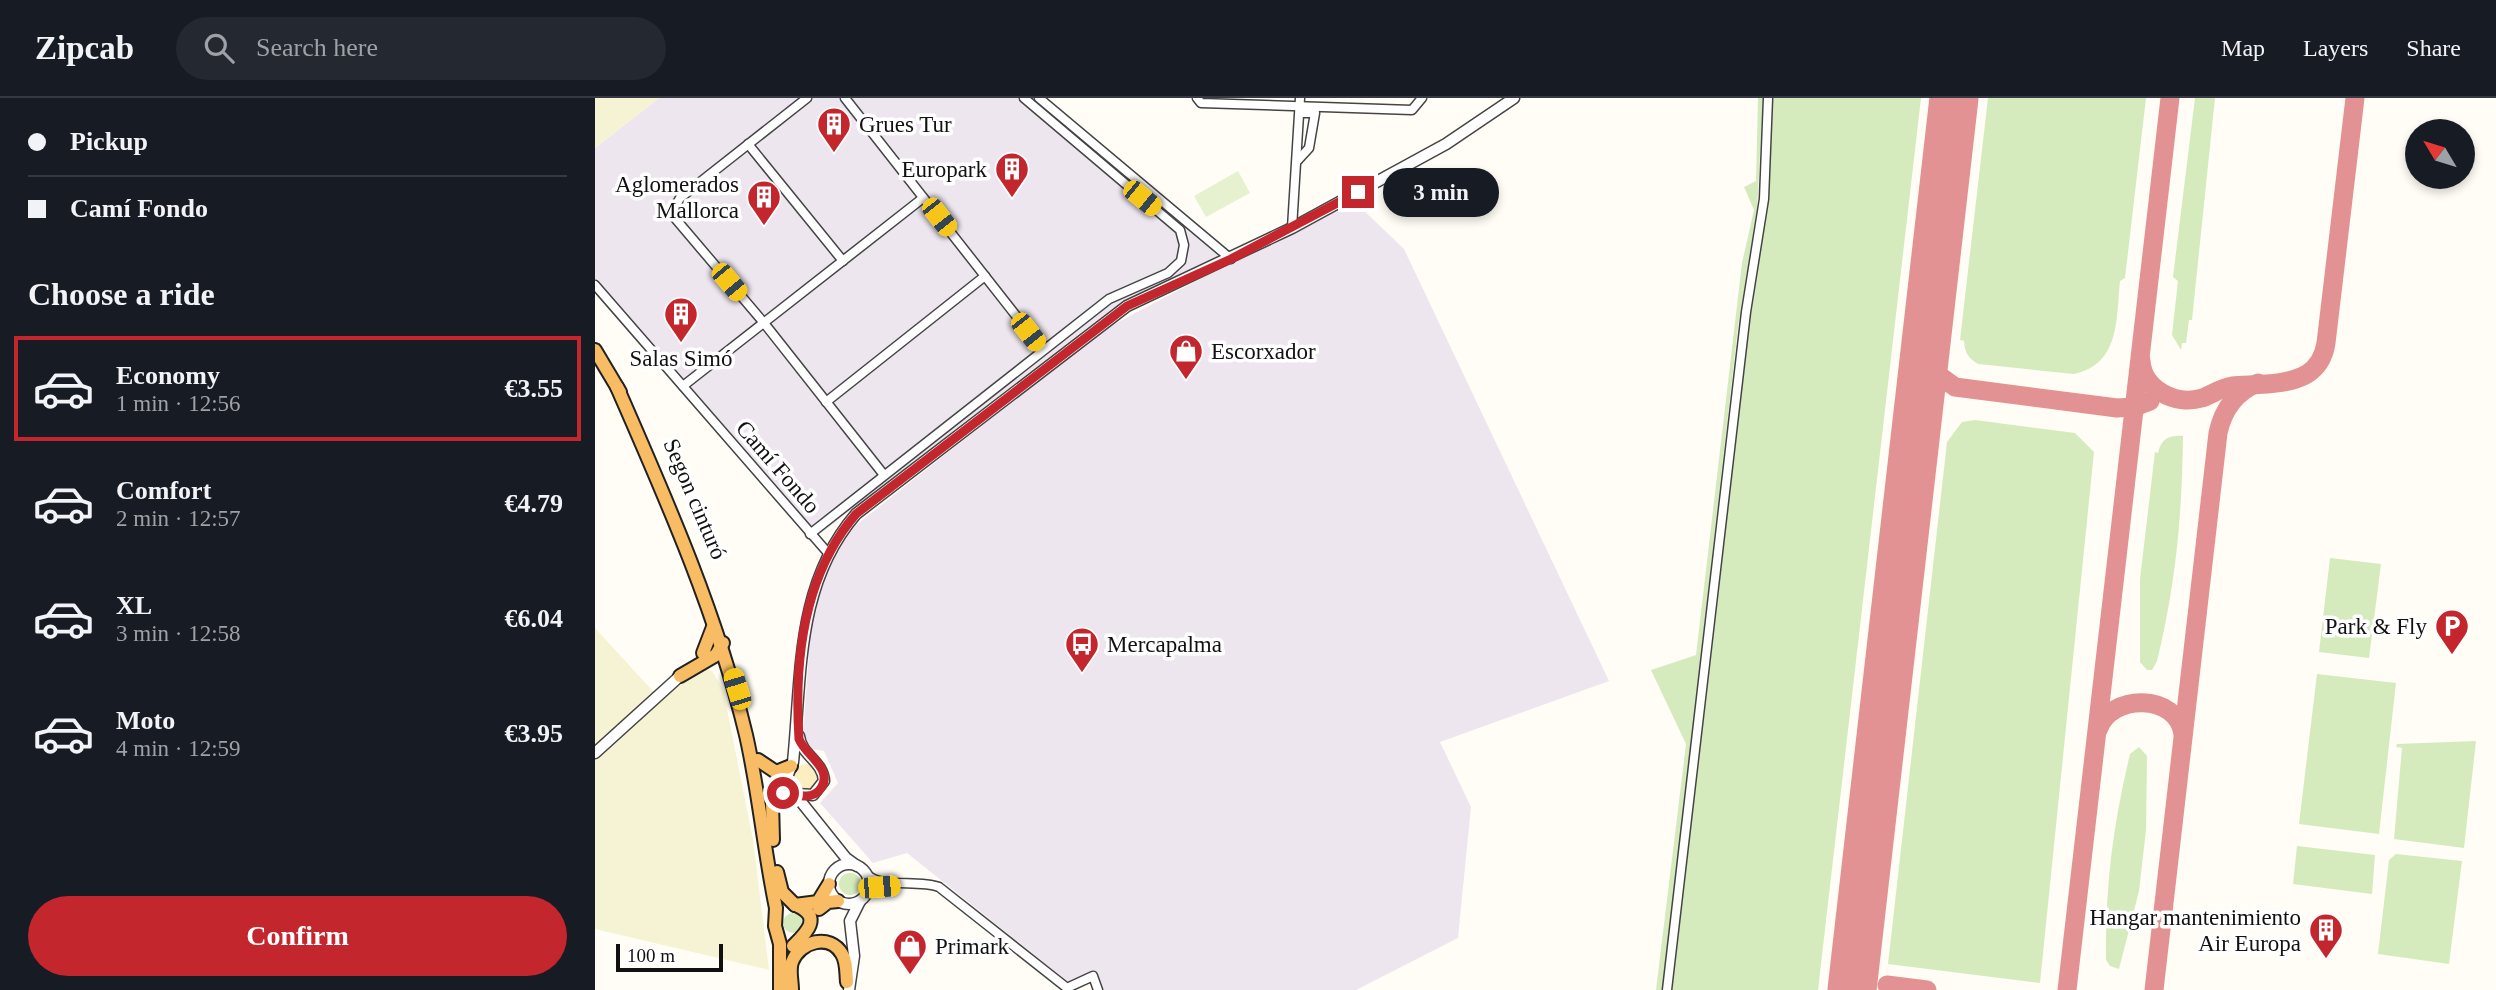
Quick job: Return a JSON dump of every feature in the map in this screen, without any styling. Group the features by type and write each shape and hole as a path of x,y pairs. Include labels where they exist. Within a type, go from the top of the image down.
{"highway":[{"name":"Segon cinturó","path":"595,350 653,451 684,520 725,633 745,720"},
{"name":"Segon cinturó","path":"617,387 677,522 723,654"},
{"path":"684,520 723,641 723,654 758,760 781,889 808,913 811,925"},
{"path":"702,658 711,639 712,619"},
{"path":"680,676 711,648 723,654"},
{"path":"702,658 722,670 745,720 776,918 780,990"},
{"path":"758,760 776,772 791,766"},
{"path":"771,829 774,799 783,793 796,794"},
{"path":"776,918 783,908 818,902 831,879"},
{"path":"789,990 787,958 799,940 806,935 823,905 839,901"},
{"path":"778,934 787,940 799,940"},
{"path":"789,990 793,960 804,946 814,942 826,942 841,952 847,987"}],"street":[{"path":"807,98 680,198 673,210 674,217 764,323 884,475"},
{"path":"845,98 1043,350"},
{"path":"810,534 1109,299 1168,273 1181,261 1184,245 1180,230 1024,98"},
{"path":"1039,98 1231,259"},
{"path":"1197,98 1201,103 1412,110 1422,98"},
{"name":"Camí Fondo","path":"595,285 828,554 856,514 1127,306 1292,228 1446,144 1514,98"},
{"path":"1667,990 1746,312 1764,199 1768,98"},
{"path":"1292,228 1300,105"},
{"path":"1298,160 1309,148 1315,113 1300,105"},
{"path":"748,144 843,261"},
{"path":"683,386 923,198"},
{"path":"826,402 985,276"},
{"path":"828,554 811,596 804,628 797,724 787,780 809,815 857,866 877,882 919,882 939,887 1067,988 1093,976 1098,990"},
{"path":"595,753 680,676"},
{"path":"797,724 801,745 817,763 824,780 813,806 819,823"},
{"path":"791,766 802,759 817,763"},
{"path":"796,794 808,796 818,792"},
{"path":"833,841 837,860 831,879 832,894 844,907 849,949 847,987"},
{"path":"831,879 842,866 857,866"},
{"path":"847,987 854,956 850,921 864,897 867,874"},
{"path":"839,901 848,904 876,888 902,883"}],"shaded area":[{"path":"595,98 659,98 595,148"},
{"path":"659,98 1035,98 1224,257 1113,308 811,541 595,293 595,148"},
{"name":"Mercapalma","path":"1352,199 1404,249 1609,681 1440,742 1471,807 1458,938 1356,990 1101,990 1094,972 1071,984 907,853 873,863 820,803 838,783 824,751 812,749 803,737 810,637 821,589 844,536 1103,330"},
{"path":"595,628 661,700 694,671 702,668 712,671 723,689 753,840 769,970 595,929"}],"green space":[{"path":"1758,98 1763,98 1757,210 1738,327 1663,990 1656,990 1686,744 1651,670 1696,655 1742,263 1754,210 1744,187 1756,181"},
{"path":"1772,98 1921,98 1818,990 1672,990 1752,305 1768,195"},
{"path":"1988,98 2146,98 2125,278 2120,281 2116,325 2108,350 2100,361 2089,369 2074,374 1978,364 1969,357 1964,341 1960,340"},
{"path":"2195,98 2215,98 2192,320 2189,320 2186,343 2182,343 2181,350 2172,335 2178,281 2173,277"},
{"path":"1238,171 1250,193 1206,217 1194,196"},
{"path":"1975,420 2075,433 2094,452 2040,983 1888,964 1947,442 1962,422"},
{"path":"2183,436 2181,494 2173,577 2157,661 2152,670 2147,670 2140,662 2140,579 2155,452 2158,453 2166,439"},
{"path":"2330,558 2381,564 2369,658 2319,652"},
{"path":"2317,674 2396,683 2379,834 2299,824"},
{"path":"2476,741 2464,848 2394,839 2402,748 2396,747 2397,744"},
{"path":"2139,747 2147,756 2146,830 2139,891 2119,969 2110,966 2106,960 2109,881 2124,780 2130,754"},
{"path":"2297,846 2375,855 2372,894 2293,884"},
{"path":"2396,854 2462,861 2449,964 2378,954 2389,860"},
{"path":"850,873 858,876 861,884 858,892 850,895 842,892 839,884 842,876"},
{"path":"793,913 800,916 803,923 800,930 793,933 786,930 783,923 786,916"}],"sand":[{"path":"806,764 815,768 819,777 815,786 806,790 797,786 793,777 797,768"}],"taxiway":[{"path":"2067,990 2170,98"},
{"path":"2141,361 2143,371 2154,387 2181,400 2202,398 2232,386 2290,381 2307,374 2317,365 2326,343 2355,98"},
{"path":"1925,348 1937,374 1955,387 2117,408 2134,407 2150,401"},
{"path":"2154,990 2218,433 2231,403 2243,391 2258,383"},
{"path":"2098,730 2105,718 2115,709 2143,703 2157,705 2169,711 2178,721 2183,734"},
{"path":"1887,985 1927,990"}],"runway":[{"path":"1852,990 1954,98"}],"place":[{"name":"Grues Tur","path":"834,154"},
{"name":"Europark","path":"1012,199"},
{"name":"Aglomerados Mallorca","path":"764,227"},
{"name":"Salas Simó","path":"681,344"},
{"name":"Escorxador","path":"1186,381"},
{"name":"Park & Fly","path":"2452,656"},
{"name":"Mercapalma","path":"1082,674"},
{"name":"Hangar mantenimiento Air Europa","path":"2326,960"},
{"name":"Primark","path":"910,976"}],"route":[{"path":"783,793 810,796 820,789 824,780 822,768 805,751 799,739 797,724 802,641 811,596 828,554 840,533 856,514 1127,306 1231,259 1358,192"}]}
